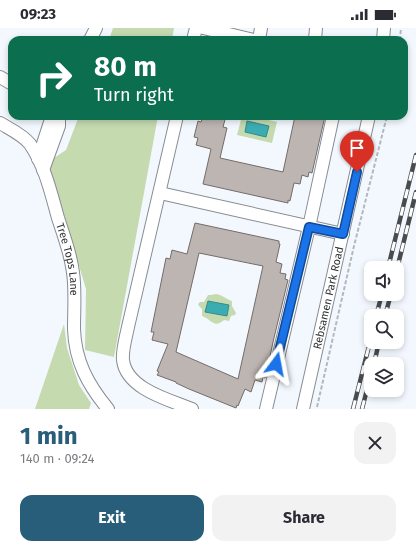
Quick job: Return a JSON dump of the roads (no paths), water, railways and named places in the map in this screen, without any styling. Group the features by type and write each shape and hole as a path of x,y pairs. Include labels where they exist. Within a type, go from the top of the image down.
{"street":[{"path":"203,28 237,36"},
{"path":"40,164 51,120"},
{"path":"40,164 59,126 59,120"},
{"path":"176,120 128,327 123,359 125,369 139,386 192,409"},
{"path":"266,409 309,227 332,120"},
{"name":"Rebsamen Park Road","path":"303,409 368,120"},
{"name":"Tree Tops Lane","path":"0,123 29,143 40,164 70,258 74,282 74,330 78,357 86,379 96,395 108,409"},
{"path":"160,193 343,234"}],"water":[{"path":"247,121 269,126 266,137 245,132"},
{"path":"208,301 229,305 227,316 205,312"}],"railway":[{"path":"390,261 416,155"},
{"path":"399,261 416,192"},
{"path":"378,309 380,301"},
{"path":"387,309 389,301"},
{"path":"353,409 368,349"},
{"path":"376,357 377,349"},
{"path":"362,409 365,397"}]}
